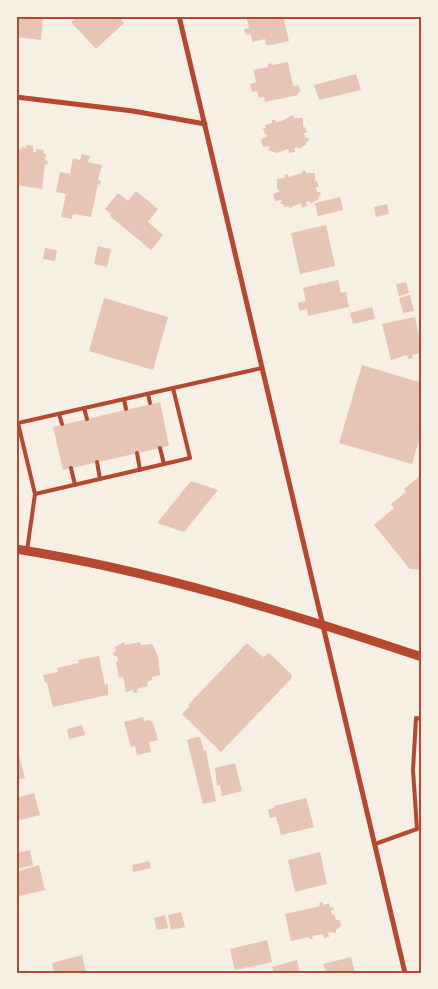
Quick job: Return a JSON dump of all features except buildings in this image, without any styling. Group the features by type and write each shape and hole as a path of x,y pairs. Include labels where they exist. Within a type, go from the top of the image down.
{"street":[{"path":"179,16 405,973"},
{"path":"16,98 117,109 205,124"},
{"path":"16,549 138,573 322,624 422,657"}],"lane":[{"path":"26,551 35,494 18,423 262,368"},
{"path":"35,494 190,458 173,388"},
{"path":"148,394 150,404"},
{"path":"124,399 126,409"},
{"path":"84,408 87,419"},
{"path":"59,414 62,424"},
{"path":"160,448 164,464"},
{"path":"137,453 140,470"},
{"path":"97,462 100,479"},
{"path":"71,468 75,484"},
{"path":"375,844 417,829 413,770 414,744 416,718 422,719"}]}
